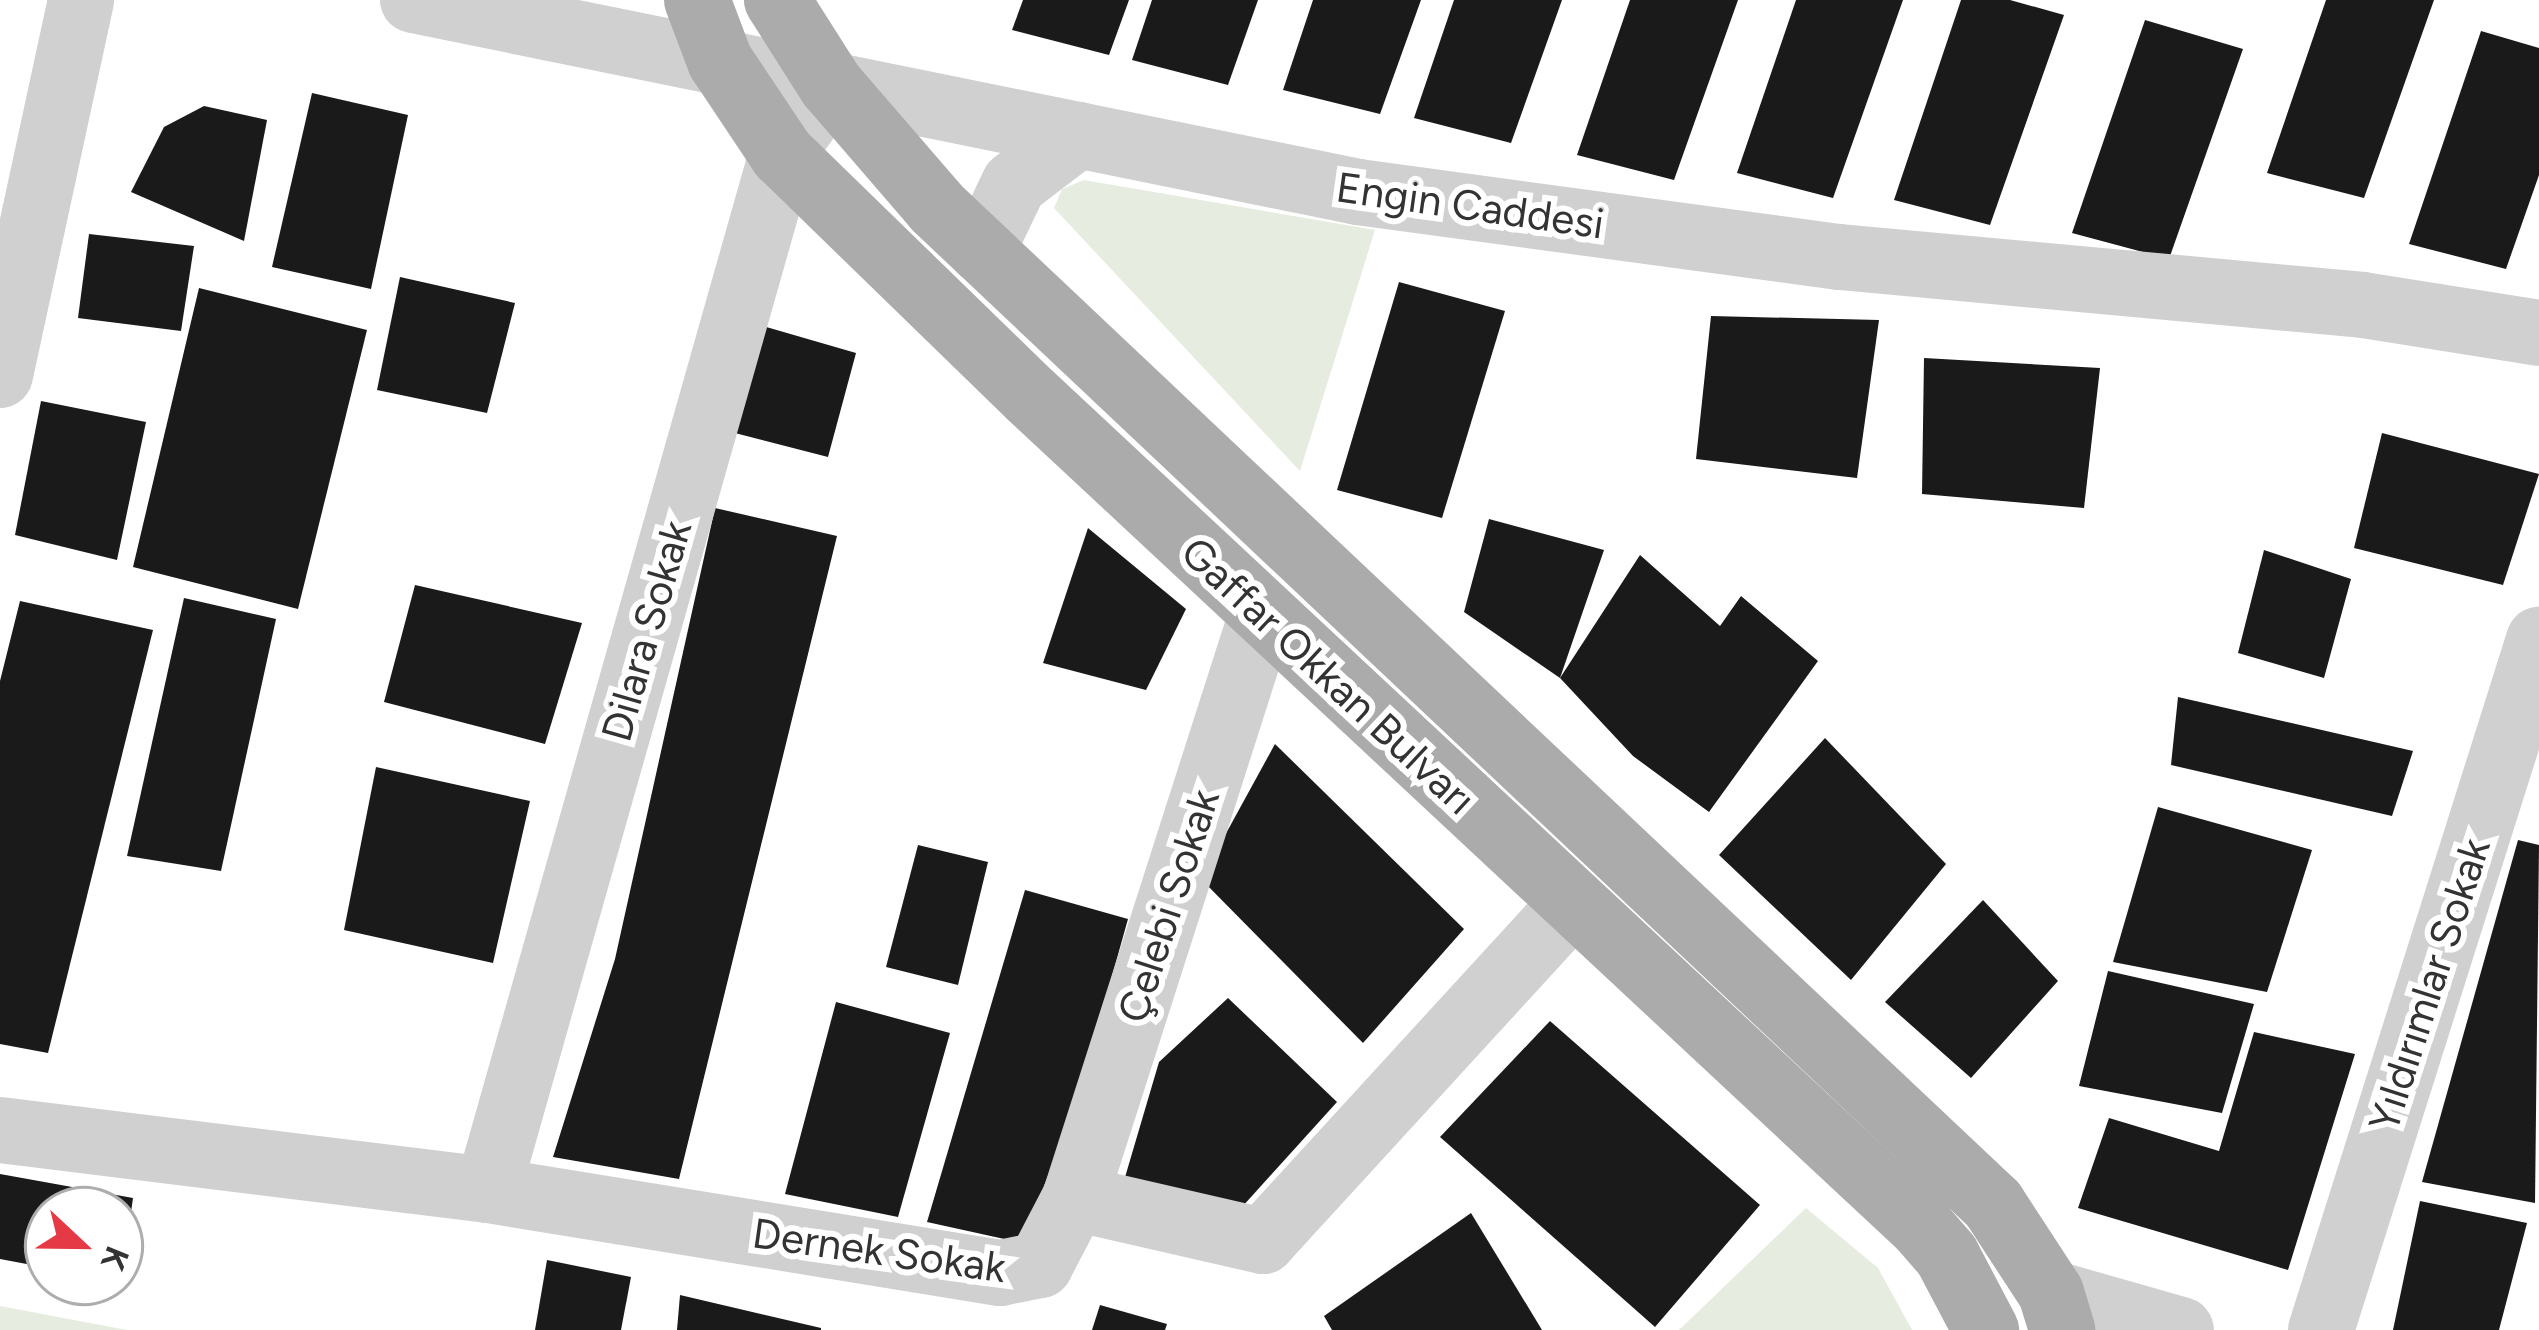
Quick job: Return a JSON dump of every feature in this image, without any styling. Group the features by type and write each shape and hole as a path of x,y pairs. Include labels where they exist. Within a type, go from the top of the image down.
{"main road":[{"name":"Gaffar Okkan Bulvarı","path":"697,0 720,61 782,154 1571,905 1922,1227 1948,1256 1986,1330"},
{"name":"Gaffar Okkan Bulvarı","path":"777,0 830,85 982,251 1993,1204 2057,1311"}],"street":[{"path":"0,375 81,0"},
{"name":"Engin Caddesi","path":"413,0 1358,192 1840,257 2363,305 2539,333"},
{"name":"Dilara Sokak","path":"488,1190 782,154 830,85"},
{"path":"982,251 1014,184 1078,135"},
{"name":"Çelebi Sokak","path":"1075,1198 1262,614"},
{"name":"Yıldırımlar Sokak","path":"2321,1330 2539,640"},
{"path":"1075,1198 1263,1241 1571,905"},
{"name":"Dernek Sokak","path":"0,1130 488,1190 1021,1274 1048,1254 1075,1198"},
{"path":"2057,1311 2181,1330"}],"shaded area":[{"path":"1084,180 1375,230 1300,471 1054,208 1062,189"},
{"path":"1806,1208 1878,1268 1912,1330 1679,1330"},
{"path":"0,1306 127,1330 0,1330"}],"building":[{"path":"1023,0 1129,0 1109,55 1012,30"},
{"path":"1152,0 1258,0 1228,85 1132,60"},
{"path":"1313,0 1421,0 1380,114 1283,90"},
{"path":"1454,0 1562,0 1511,143 1414,118"},
{"path":"1630,0 1738,0 1674,180 1577,155"},
{"path":"1796,0 1903,0 1833,198 1737,173"},
{"path":"1961,0 2010,0 2064,15 1990,225 1894,200"},
{"path":"2326,0 2434,0 2364,198 2267,173"},
{"path":"2145,20 2243,49 2169,259 2072,233"},
{"path":"2481,31 2539,48 2539,175 2506,269 2409,244"},
{"path":"312,93 408,115 371,289 272,267"},
{"path":"204,106 267,120 244,241 131,192 164,127"},
{"path":"89,234 194,246 181,331 78,318"},
{"path":"400,277 515,303 487,413 377,390"},
{"path":"1399,282 1505,311 1442,518 1337,490"},
{"path":"199,288 367,330 298,609 133,567"},
{"path":"1711,316 1879,320 1857,478 1696,459"},
{"path":"759,325 856,353 828,457 731,432"},
{"path":"1924,358 2100,368 2084,508 1922,494"},
{"path":"41,401 146,422 117,560 15,535"},
{"path":"2382,433 2539,474 2503,585 2354,548"},
{"path":"715,508 837,536 679,1179 553,1157 615,959"},
{"path":"1489,519 1604,550 1560,678 1464,612"},
{"path":"1088,528 1186,609 1146,690 1043,663"},
{"path":"2264,550 2351,579 2324,678 2238,653"},
{"path":"1640,555 1720,626 1741,596 1818,661 1709,812 1633,756 1560,678"},
{"path":"415,585 582,623 545,744 384,702"},
{"path":"184,598 276,619 221,871 127,856"},
{"path":"20,601 153,630 48,1053 0,1044 0,681"},
{"path":"2178,697 2413,751 2392,816 2171,765"},
{"path":"1825,738 1946,864 1851,980 1719,855"},
{"path":"1275,744 1464,929 1363,1043 1201,879"},
{"path":"376,767 530,801 493,963 344,930"},
{"path":"2158,807 2312,850 2267,992 2113,962"},
{"path":"2518,840 2539,845 2535,1203 2422,1182"},
{"path":"918,845 988,862 958,985 886,967"},
{"path":"1025,890 1128,919 1077,1101 1022,1243 927,1222"},
{"path":"1983,900 2058,981 1971,1078 1885,1002"},
{"path":"2108,971 2254,1004 2222,1113 2079,1086"},
{"path":"1228,998 1337,1102 1242,1207 1123,1184 1159,1062"},
{"path":"836,1002 950,1033 898,1217 785,1194"},
{"path":"1550,1021 1760,1205 1655,1327 1440,1137"},
{"path":"2254,1032 2355,1054 2288,1270 2078,1208 2109,1118 2219,1151"},
{"path":"0,1174 66,1186 24,1186 24,1264 0,1259"},
{"path":"2420,1201 2527,1223 2499,1330 2393,1330"},
{"path":"1471,1213 1542,1330 1332,1330 1324,1316"},
{"path":"547,1260 631,1277 621,1330 535,1330"},
{"path":"680,1295 821,1328 821,1330 677,1330"},
{"path":"1100,1305 1167,1324 1165,1330 1092,1330"}]}
